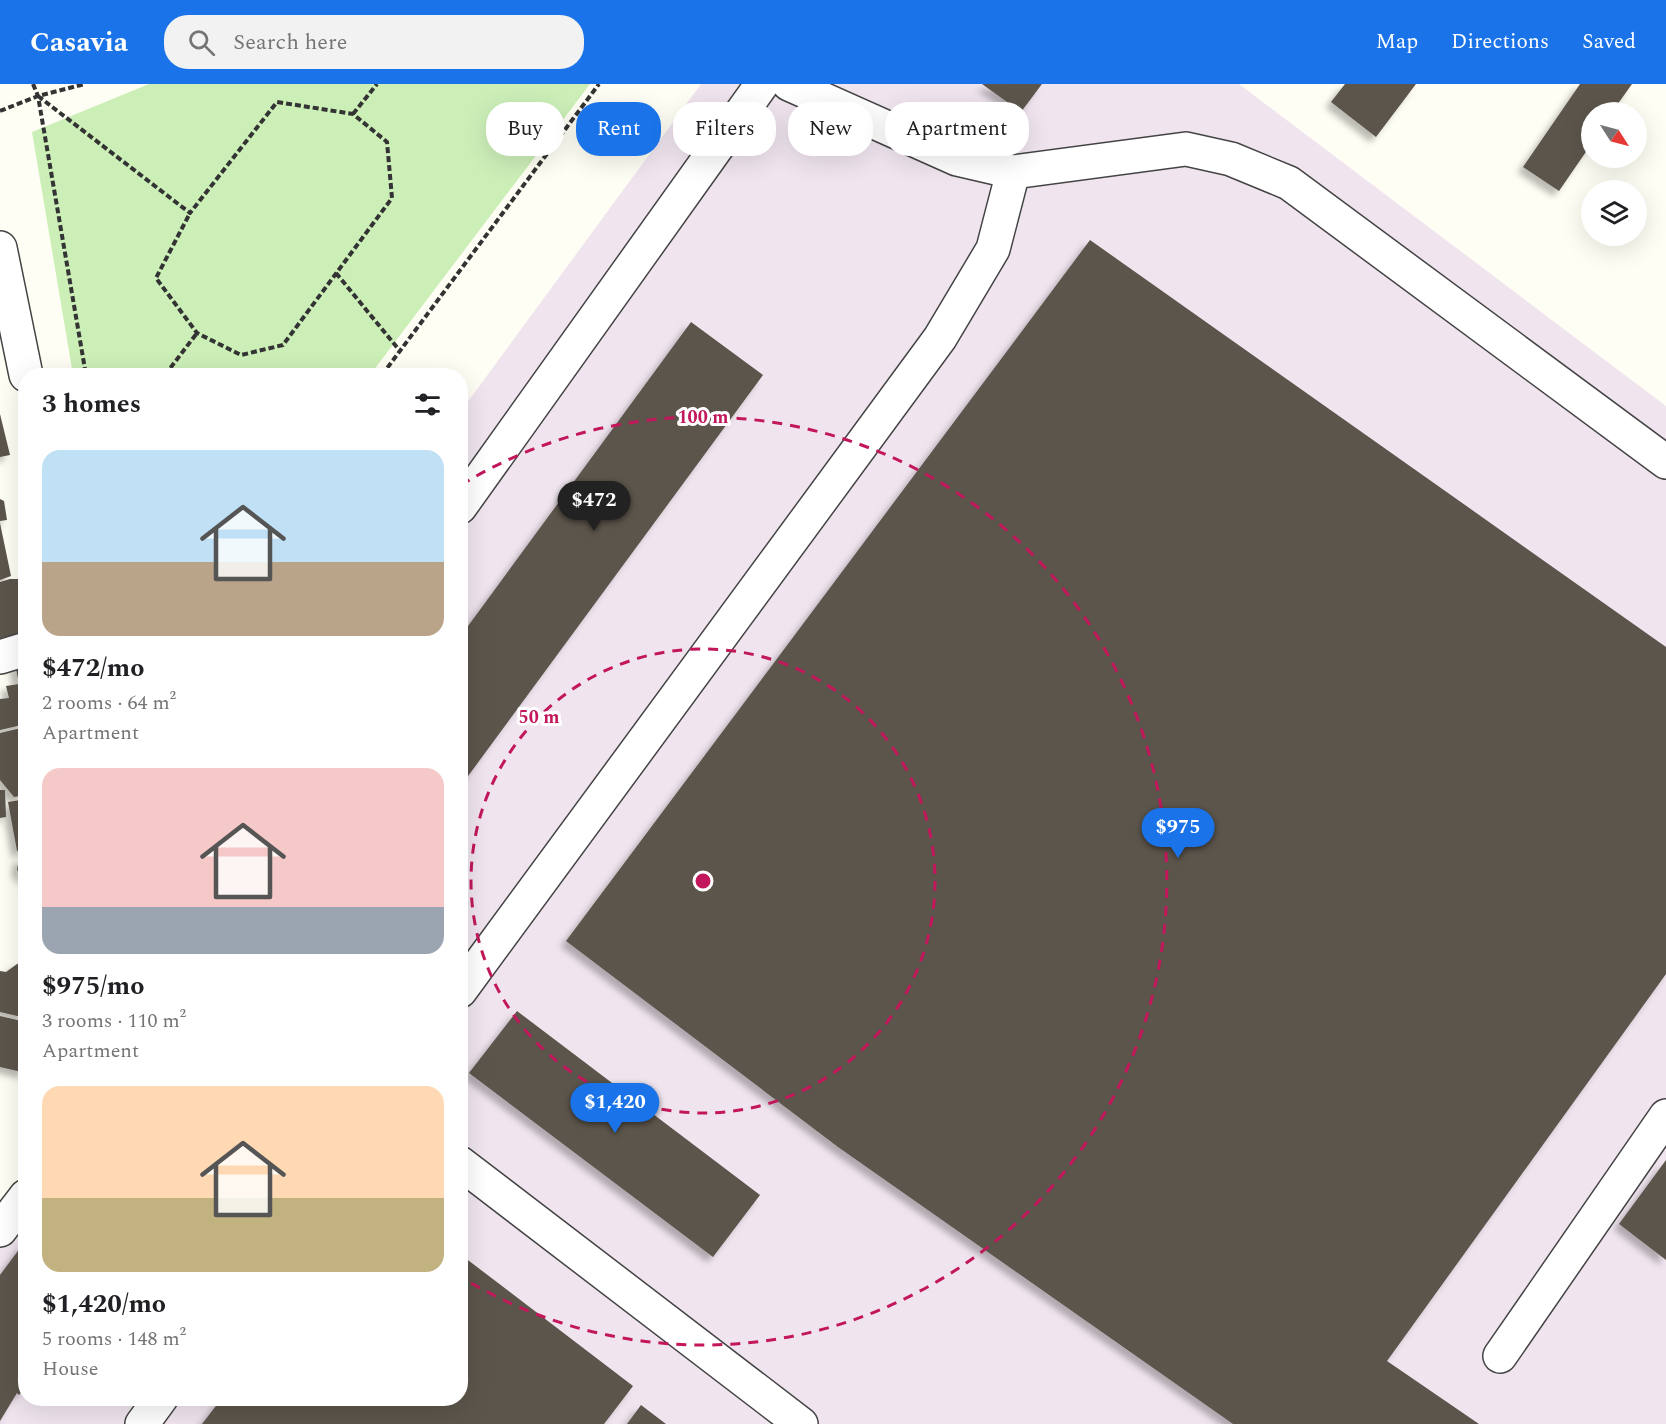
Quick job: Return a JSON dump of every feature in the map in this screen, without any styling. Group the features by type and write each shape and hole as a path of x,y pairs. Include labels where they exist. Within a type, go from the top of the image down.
{"street":[{"path":"468,496 762,84"},
{"path":"789,84 957,159 1013,172 1186,149 1231,159 1289,183 1666,462"},
{"path":"468,980 940,338 993,249 1013,172"},
{"path":"0,248 25,368"},
{"path":"0,657 18,651"},
{"path":"1500,1356 1666,1116"},
{"path":"468,1169 801,1424"},
{"path":"0,1230 18,1206"},
{"path":"142,1424 155,1406"}],"path":[{"path":"33,84 38,96 85,368"},
{"path":"0,111 38,96 85,84"},
{"path":"352,114 377,84"},
{"path":"387,368 599,84"},
{"path":"38,96 190,213"},
{"path":"277,102 352,114 387,141 392,198 283,345 240,355 197,333 156,278 190,213 277,102"},
{"path":"336,273 400,351"},
{"path":"170,368 197,333"}],"shaded area":[{"path":"701,84 1239,84 1666,406 1666,1424 0,1424 0,1246 18,1222 18,1406 468,1406 468,401 648,156 661,156 661,138 673,122 673,156 776,156 776,102 688,102"}],"green space":[{"path":"149,84 590,84 564,118 564,102 486,102 486,156 536,156 375,368 72,368 32,132"}],"building":[{"path":"982,84 1042,84 1028,102 1007,102"},
{"path":"1345,84 1416,84 1376,137 1331,102"},
{"path":"1580,84 1632,84 1619,102 1581,102 1581,159 1559,191 1523,167"},
{"path":"1090,240 1666,647 1666,974 1387,1361 1479,1424 1233,1424 838,1147 566,941"},
{"path":"691,322 763,375 468,776 468,626"},
{"path":"0,414 10,455 0,457"},
{"path":"0,499 4,501 7,520 0,521"},
{"path":"0,523 11,576 0,580"},
{"path":"18,579 18,640 0,645 0,582"},
{"path":"18,663 18,679 15,664"},
{"path":"18,684 18,726 0,730 0,699 9,698 6,686"},
{"path":"18,729 18,796 14,797 0,780 0,733"},
{"path":"0,790 5,790 6,817 0,818"},
{"path":"18,800 18,851 17,851 8,802"},
{"path":"17,964 18,1016 0,1012 0,971 6,972"},
{"path":"517,1011 760,1195 713,1257 469,1073"},
{"path":"0,1016 18,1020 18,1071 0,1067"},
{"path":"1666,1160 1666,1260 1619,1224"},
{"path":"18,1251 18,1394 0,1421 0,1275"},
{"path":"468,1260 633,1386 604,1424 202,1424 216,1406 468,1406"},
{"path":"641,1405 666,1424 627,1424"}]}
